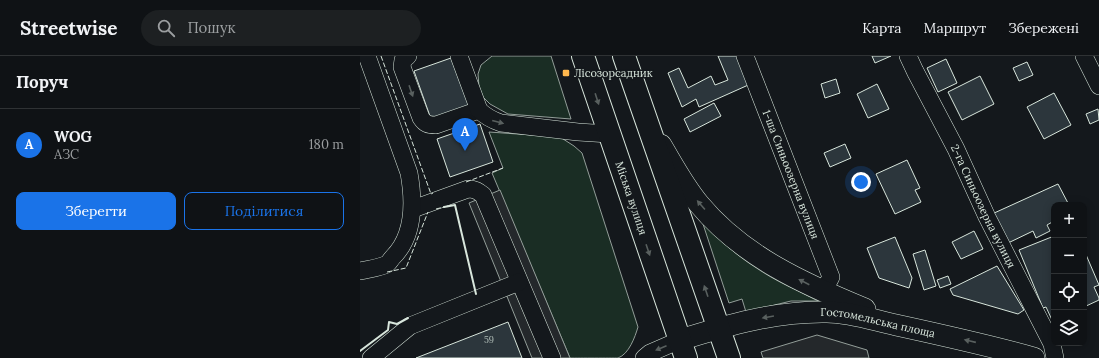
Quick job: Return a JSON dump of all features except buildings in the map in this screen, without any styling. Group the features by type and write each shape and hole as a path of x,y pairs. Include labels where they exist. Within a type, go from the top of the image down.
{"highway":[{"name":"Міська вулиця","path":"583,56 683,349"},
{"path":"624,56 729,358"}],"main road":[{"path":"646,118 681,180 699,204 724,230 773,266 823,292 866,309 890,323"},
{"name":"Гостомельська площа","path":"683,349 719,328 745,321 787,314 828,312 854,315 890,323 970,341 1034,358"}],"street":[{"path":"360,271 387,264 400,250 408,233 412,209 412,192 409,173 367,56"},
{"path":"406,56 403,60 402,67 424,123 436,125 479,110"},
{"path":"459,56 479,110 484,116 501,123 609,134"},
{"name":"1-ша Синьоозерна вулиця","path":"745,56 831,277 823,292"},
{"name":"2-га Синьоозерна вулиця","path":"908,56 956,149 987,217 1052,344 1055,358"},
{"path":"1090,58 1099,86"},
{"path":"412,209 468,189 474,189 483,195 552,358"},
{"path":"371,358 410,326 519,282"},
{"path":"644,358 650,353 683,349"}],"green space":[{"path":"492,56 551,56 571,119 508,114 490,104 483,97 479,87 478,74 481,65"},
{"path":"489,132 560,137 582,153 638,327 631,345 622,356 618,358 570,358 492,173 503,168"},
{"path":"703,224 728,247 748,262 778,281 818,301 791,301 746,312 742,299 729,303"}],"shaded area":[{"path":"500,190 570,358 532,358 469,203"},
{"path":"817,335 867,350 869,358 763,358 761,352"}],"fence":[{"path":"381,56 431,194 433,193"},
{"path":"466,182 503,168"},
{"path":"436,209 444,207"},
{"path":"387,272 406,268 428,212"}],"wall":[{"path":"444,207 455,205 476,294"},
{"path":"360,351 388,330 389,322 397,324 408,318"}],"place":[{"name":"Лісозорсадник","path":"566,73"},
{"name":"WOG","path":"465,151"}]}
